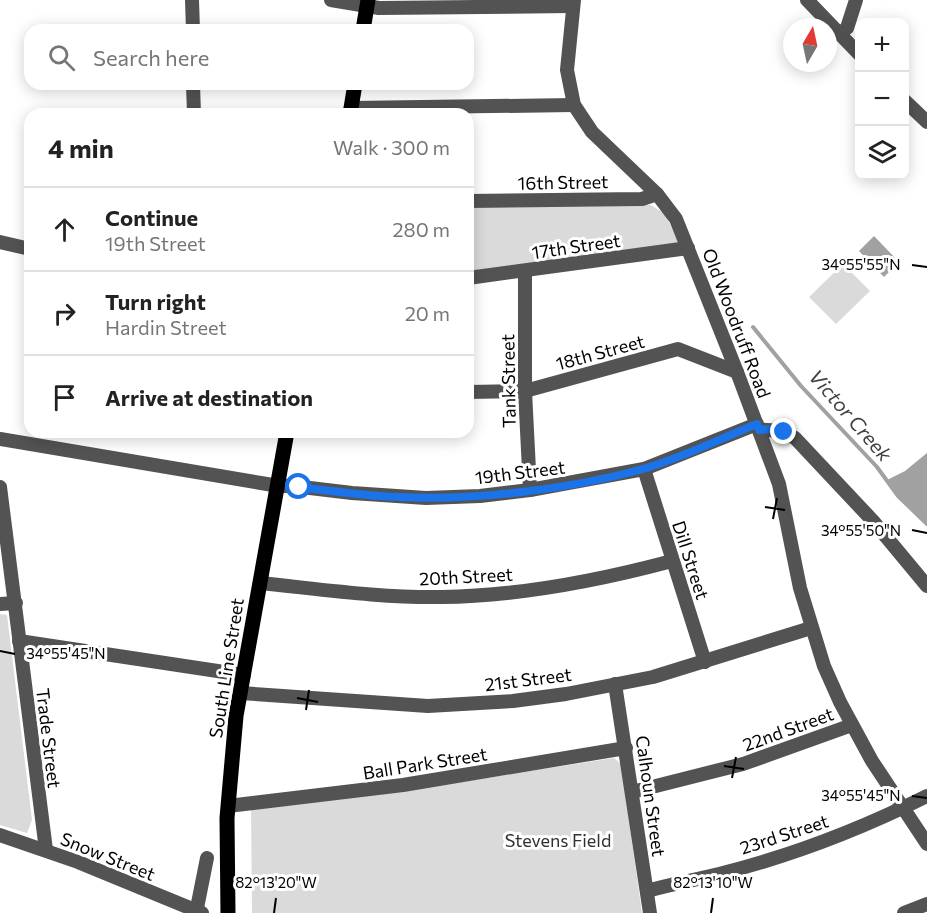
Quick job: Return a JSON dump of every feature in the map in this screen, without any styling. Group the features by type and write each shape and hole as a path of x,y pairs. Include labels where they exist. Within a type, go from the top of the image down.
{"main road":[{"path":"364,24 367,3"},
{"path":"351,108 354,90"},
{"name":"South Line Street","path":"228,913 228,807 231,759 240,693 287,438"}],"street":[{"path":"192,0 193,24"},
{"path":"331,0 367,3 379,8 573,3"},
{"path":"807,0 855,50"},
{"path":"839,34 847,28 856,0"},
{"name":"Old Woodruff Road","path":"573,3 567,70 574,105 584,122 600,141 657,194 676,219 779,484 800,588 825,666 852,725 902,808 927,844"},
{"path":"193,90 194,108"},
{"path":"462,108 574,105"},
{"path":"909,105 927,122"},
{"name":"16th Street","path":"474,201 642,199 657,194"},
{"path":"0,242 24,248"},
{"name":"17th Street","path":"474,277 688,248"},
{"name":"Tank Street","path":"525,271 525,391 530,490"},
{"name":"18th Street","path":"474,392 525,391 678,349 737,372"},
{"path":"758,427 778,431 795,438 873,521 927,586"},
{"name":"19th Street","path":"0,439 279,486 426,498 480,496 530,490 644,469 758,427"},
{"name":"Dill Street","path":"644,469 705,662"},
{"name":"Trade Street","path":"0,486 46,850"},
{"name":"20th Street","path":"260,583 381,595 470,596 544,589 587,582 672,561"},
{"path":"0,604 16,603"},
{"name":"21st Street","path":"240,693 428,706 513,701 566,694 653,677 811,628"},
{"path":"19,641 244,675"},
{"name":"Calhoun Street","path":"615,684 650,913"},
{"name":"22nd Street","path":"632,792 743,764 852,725"},
{"name":"Ball Park Street","path":"228,807 403,785 626,748"},
{"name":"23rd Street","path":"647,891 719,874 784,855 824,841 927,796"},
{"name":"Snow Street","path":"0,835 46,850 198,912"},
{"path":"198,912 207,858"},
{"path":"904,913 927,904"}],"green space":[{"path":"474,205 651,205 664,213 679,242 676,247 474,270"},
{"path":"843,264 870,291 836,324 809,297"},
{"path":"0,614 7,615 32,820 27,833 0,825"},
{"name":"Stevens Field","path":"614,758 621,764 642,913 252,913 251,809 383,794"}],"shaded area":[{"path":"874,236 899,262 884,277 859,251"},
{"path":"927,453 927,524 898,496 887,480 905,471"}],"waterway":[{"name":"Victor Creek","path":"753,327 801,386 877,467 898,496 927,524"}],"route":[{"path":"299,487 399,497 480,496 573,483 644,469 757,424 759,430 772,429 784,432"}]}
